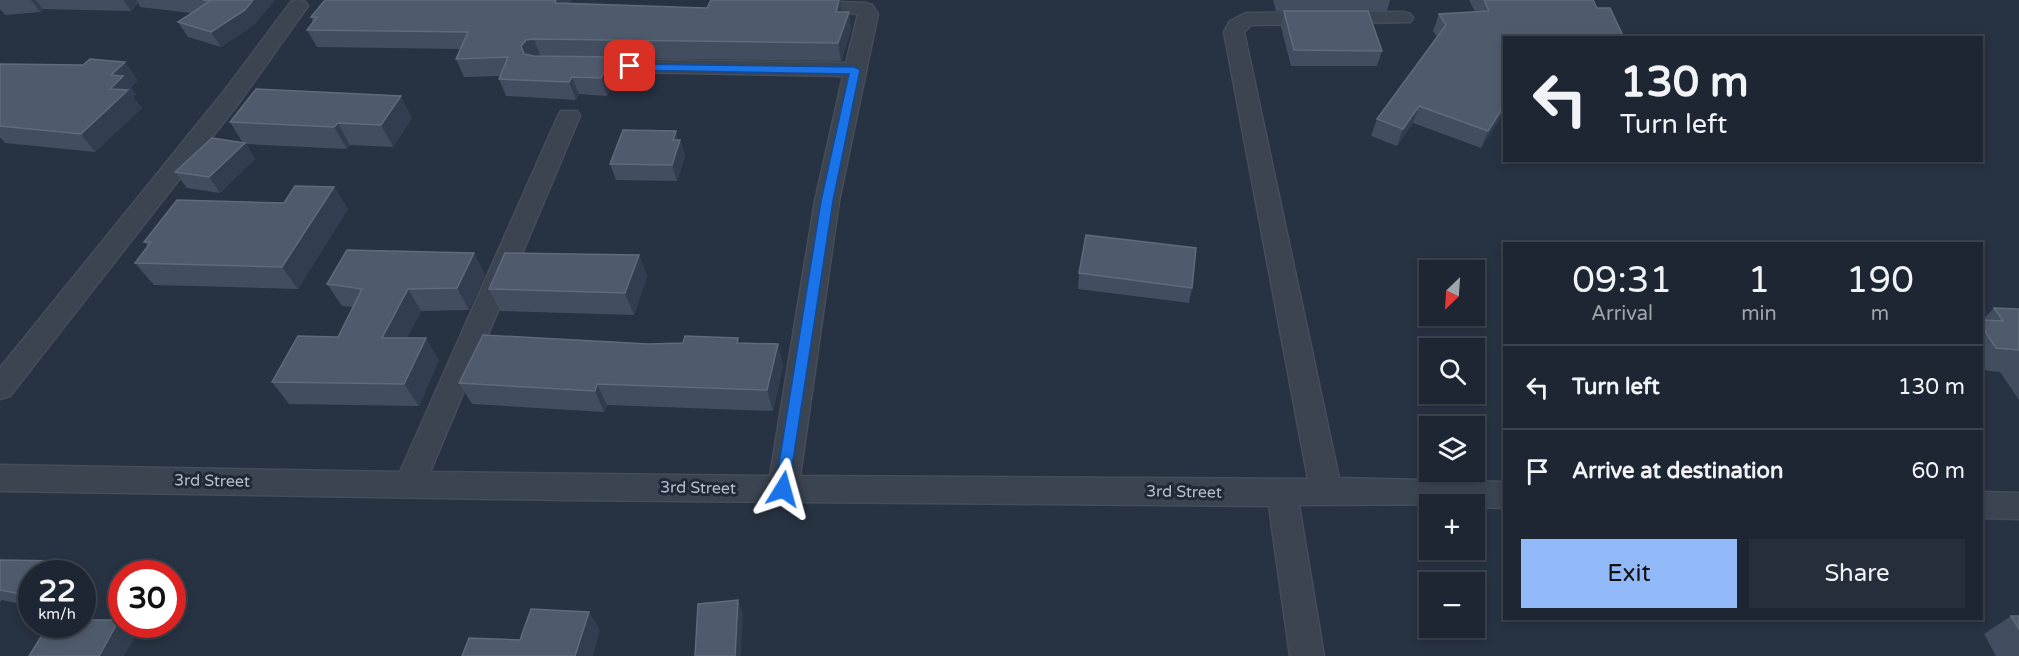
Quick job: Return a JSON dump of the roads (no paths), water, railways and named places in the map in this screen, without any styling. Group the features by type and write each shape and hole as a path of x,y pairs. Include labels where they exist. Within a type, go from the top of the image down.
{"street":[{"path":"778,3 865,9 868,14 827,201 783,489"},
{"path":"0,388 233,95 298,6"},
{"path":"1326,491 1234,32 1237,25 1246,20 1402,18"},
{"path":"552,65 855,70"},
{"path":"410,484 569,116"},
{"name":"3rd Street","path":"0,478 783,489 1282,493 1326,491 1503,495"},
{"path":"1282,493 1307,656"},
{"path":"1983,505 2019,506"}]}
